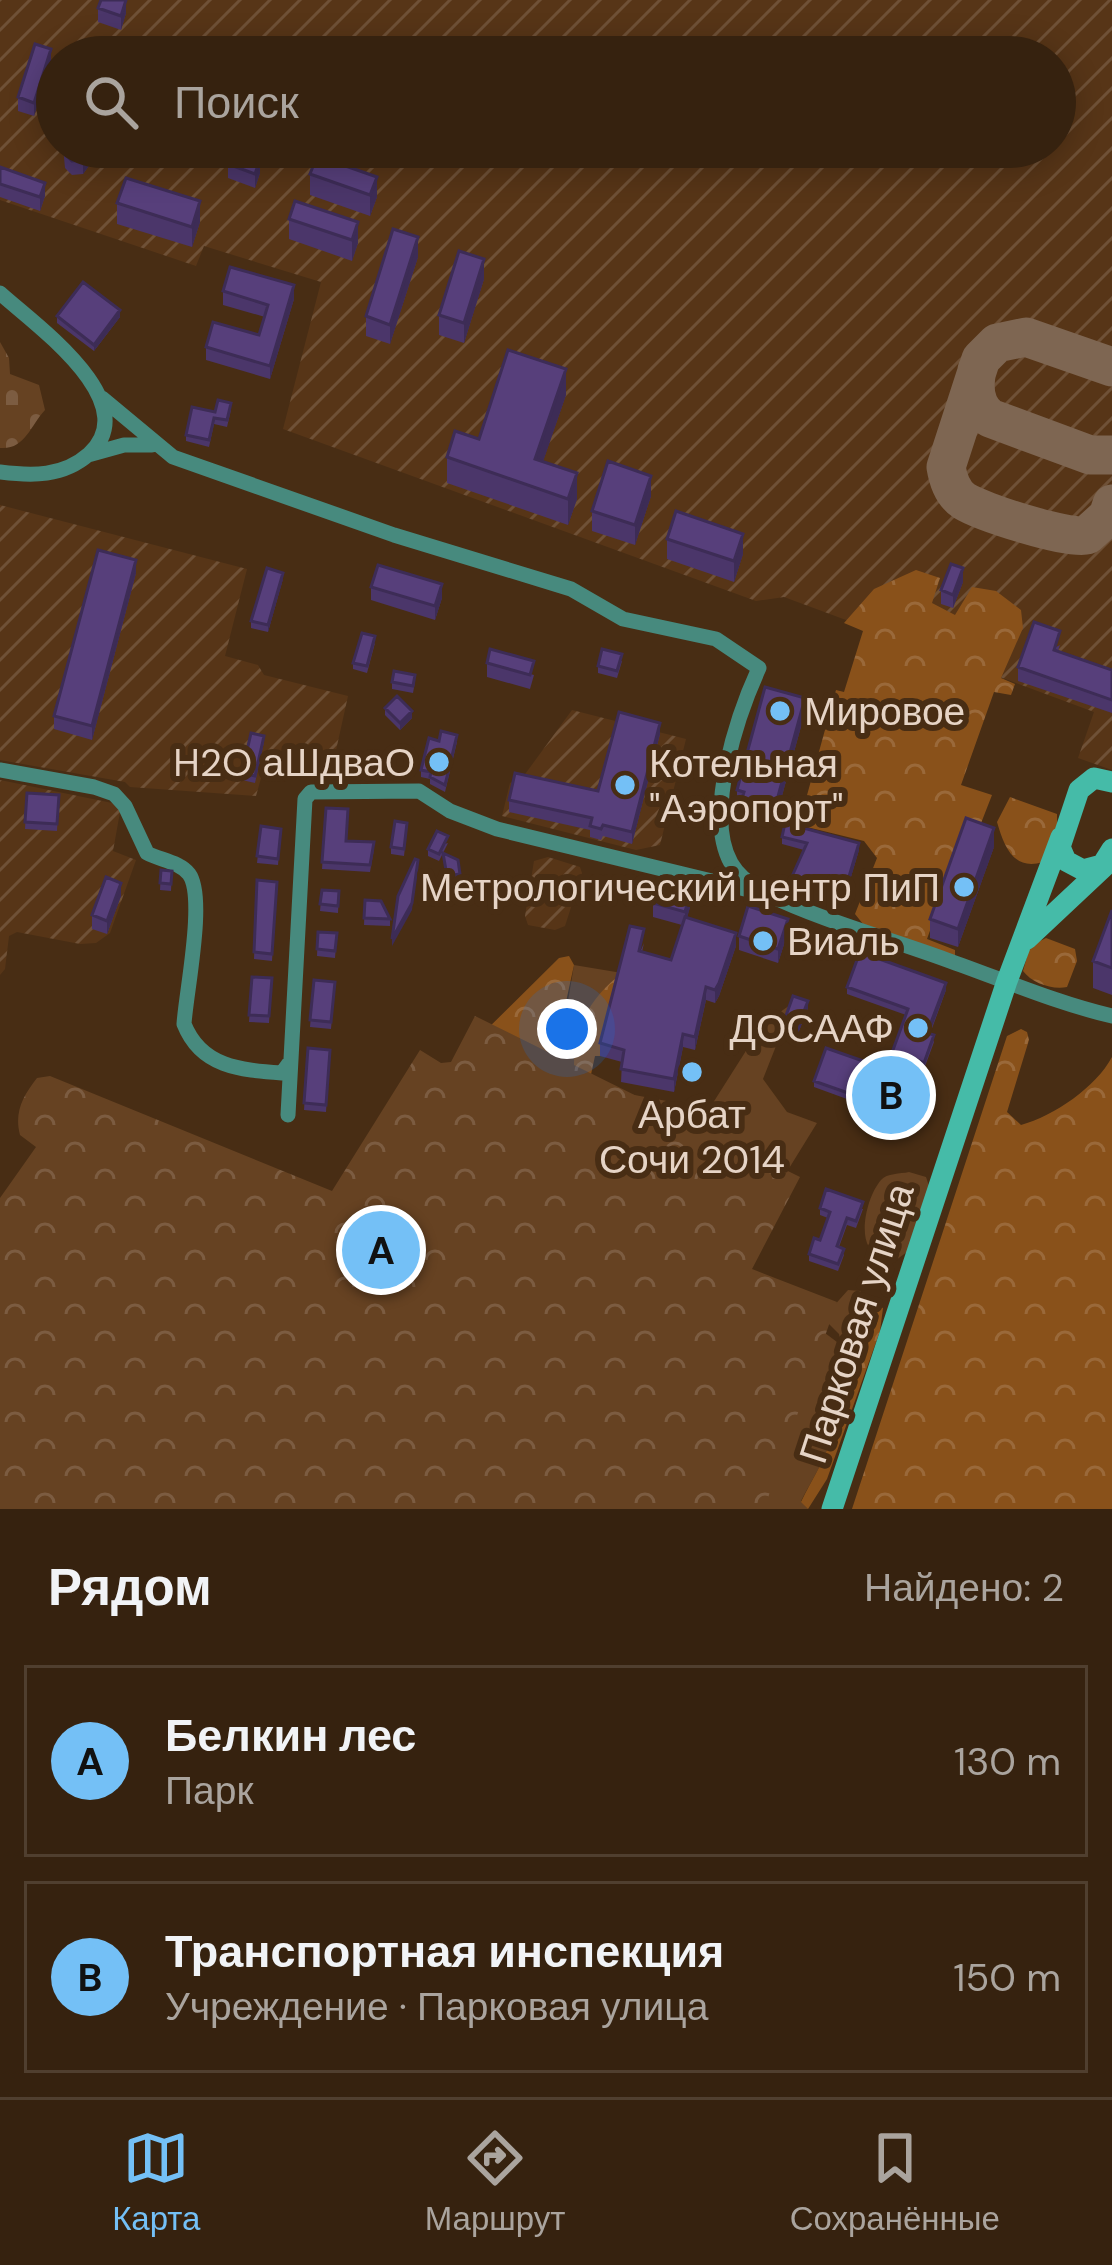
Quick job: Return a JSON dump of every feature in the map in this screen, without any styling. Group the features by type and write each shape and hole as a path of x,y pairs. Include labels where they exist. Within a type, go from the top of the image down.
{"main road":[{"name":"Парковая улица","path":"832,1509 1007,981 1073,802 1086,782 1094,778 1112,782"},
{"path":"1061,837 1061,854 1072,866 1090,870 1110,855"},
{"path":"1017,955 1039,924 1091,880 1110,855"}],"street":[{"path":"0,293 69,356 102,398 172,457 394,535 572,589 623,619 716,639 759,668 724,783 720,828 724,848 738,873 767,894"},
{"path":"87,455 103,432 102,398"},
{"path":"0,472 39,476 124,445 155,445"},
{"path":"0,770 94,787 120,799 142,847 152,857 182,867 195,887 184,1024 190,1038 200,1052 232,1068 282,1073 290,1061"},
{"path":"288,1115 305,799 322,790 418,791 451,811 497,829 767,894 1112,1016"}],"shaded area":[{"path":"0,0 1112,0 1112,770 1078,758 1094,712 784,597 756,601 283,429 321,282 204,246 196,266 0,200"},
{"path":"0,505 247,569 225,656 258,665 264,675 348,696 329,782 263,771 256,796 130,787 125,782 0,760"},
{"path":"572,710 686,739 660,845 636,850 502,816 510,783 523,777"},
{"path":"0,780 117,804 120,812 113,851 136,860 110,933 96,943 80,944 17,932 9,936 0,975"},
{"path":"548,857 580,867 582,873 565,926 555,930 528,925 525,916 534,861"}],"green space":[{"path":"0,342 9,358 10,374 39,385 45,410 21,441 8,448 0,448"},
{"path":"916,570 940,578 932,603 955,615 972,587 996,591 1021,610 1023,628 1001,678 1015,684 1011,695 994,692 961,785 992,795 976,836 964,835 927,939 955,950 955,957 863,924 855,914 877,858 864,841 803,826 801,817 836,690 844,692 863,631 844,623 874,589"},
{"path":"1010,797 1057,814 1043,862 1024,863 1007,848 997,822"},
{"path":"1046,938 1075,949 1077,961 1067,987 1043,985 1023,971 1030,946"},
{"path":"569,956 574,965 552,1066 466,1050 559,958"},
{"path":"574,965 622,973 581,1021 574,1066 613,1091 699,1107 711,1106 763,1024 793,1003 763,1079 787,1112 817,1123 788,1170 756,1249 705,1243 841,1345 839,1334 823,1318 848,1290 860,1291 873,1304 853,1347 828,1448 801,1501 808,1509 646,1509 532,1116 568,1001"},
{"path":"622,973 590,1079 574,1066 577,1038 593,1002"},
{"path":"475,1016 800,1177 752,1269 837,1302 764,1509 0,1509 0,1198 36,1147 20,1135 18,1119 37,1078 50,1076 332,1191 420,1050 441,1063 451,1062"},
{"path":"1021,1029 1029,1040 1007,1112 1021,1125 1073,1099 1112,1057 1112,1509 852,1509 1007,1036"},
{"path":"909,1172 926,1177 929,1186 907,1252 896,1260 869,1247 866,1213 881,1180"},
{"path":"873,1304 883,1308 880,1331 827,1479 808,1509 801,1502 827,1449 852,1347"}],"building":[{"path":"101,0 126,0 121,16 98,8"},
{"path":"35,44 36,44 34,103 18,97"},
{"path":"0,167 45,183 40,197 0,184"},
{"path":"312,168 351,168 377,177 370,195 310,174"},
{"path":"126,178 200,201 192,227 117,203"},
{"path":"295,201 358,222 352,240 289,219"},
{"path":"393,229 418,237 390,325 366,316"},
{"path":"459,251 484,259 464,323 439,315"},
{"path":"230,267 294,285 270,366 206,347 213,322 259,335 268,305 223,291"},
{"path":"83,282 120,310 94,345 57,316"},
{"path":"508,350 566,369 535,459 577,473 568,499 447,457 455,431 479,439"},
{"path":"218,400 231,403 227,420 214,418 209,440 186,435 192,407 215,412"},
{"path":"608,461 651,476 635,525 592,511"},
{"path":"676,511 743,534 734,561 667,539"},
{"path":"98,550 136,560 92,726 54,716"},
{"path":"951,564 963,568 953,595 941,590"},
{"path":"378,565 442,584 435,606 371,587"},
{"path":"267,568 283,573 268,625 251,621"},
{"path":"1034,622 1060,631 1054,650 1112,670 1112,700 1018,667"},
{"path":"362,633 375,636 367,666 353,663"},
{"path":"490,649 534,661 530,675 487,663"},
{"path":"602,649 622,654 617,671 598,666"},
{"path":"394,671 415,675 413,686 392,682"},
{"path":"765,687 805,698 774,811 741,802 744,792 737,790"},
{"path":"397,696 412,711 400,723 385,708"},
{"path":"619,712 660,723 632,832 603,825 601,829 590,826 592,818 509,800 515,773 598,791"},
{"name":"H2O аШдваО","path":"441,731 457,735 445,785 430,777 431,772 421,770 429,738 439,741"},
{"path":"251,733 264,736 255,776 242,773"},
{"path":"27,793 59,795 57,824 25,822"},
{"path":"326,808 348,809 346,841 374,842 370,865 322,862"},
{"name":"Метрологический центр ПиП","path":"966,818 994,828 958,929 930,919"},
{"path":"395,821 407,823 404,849 391,847"},
{"path":"785,823 859,843 842,900 789,883 807,843 782,837"},
{"path":"261,826 281,829 278,859 257,856"},
{"path":"437,831 448,836 439,854 428,849"},
{"path":"443,853 458,860 460,874 447,876"},
{"path":"415,859 412,903 392,939 398,896"},
{"path":"161,870 172,871 171,884 160,883"},
{"path":"106,877 121,883 107,921 92,915"},
{"path":"661,877 692,886 685,912 653,903"},
{"path":"257,880 277,882 272,954 254,952"},
{"path":"322,890 339,891 338,906 320,904"},
{"path":"365,900 381,901 390,919 364,918"},
{"path":"748,906 788,919 778,949 739,936"},
{"path":"1112,910 1112,968 1093,961"},
{"path":"685,917 736,933 719,983 715,990 706,987 695,1037 683,1034 674,1079 621,1069 624,1050 600,1043 630,926 644,929 639,951 671,960"},
{"path":"318,932 337,933 335,951 317,949"},
{"name":"ДОСААФ","path":"860,952 946,983 927,1033 934,1035 924,1063 917,1060 899,1111 814,1081 826,1048 886,1069 908,1009 847,987"},
{"path":"252,977 272,978 269,1016 249,1015"},
{"path":"314,980 335,982 331,1022 310,1020"},
{"path":"793,996 808,1001 797,1029 783,1024"},
{"path":"308,1048 330,1050 326,1105 304,1103"},
{"path":"826,1189 863,1202 856,1221 847,1218 837,1246 844,1249 838,1264 809,1254 830,1212 820,1208"}],"taxiway":[{"path":"1112,367 1026,337 997,343 981,359 946,467 949,481 964,501 1062,533 1087,535 1108,516 1112,504"},
{"path":"977,370 976,396 990,418 1090,455 1112,455"}],"place":[{"name":"Мировое","path":"780,711"},
{"name":"H2O аШдваО","path":"439,762"},
{"name":"Котельная \"Аэропорт\"","path":"625,785"},
{"name":"Метрологический центр ПиП","path":"964,887"},
{"name":"Виаль","path":"763,941"},
{"name":"ДОСААФ","path":"918,1028"},
{"name":"Арбат Сочи 2014","path":"692,1072"},
{"name":"Транспортная инспекция","path":"891,1095"},
{"name":"Белкин лес","path":"381,1250"}]}
